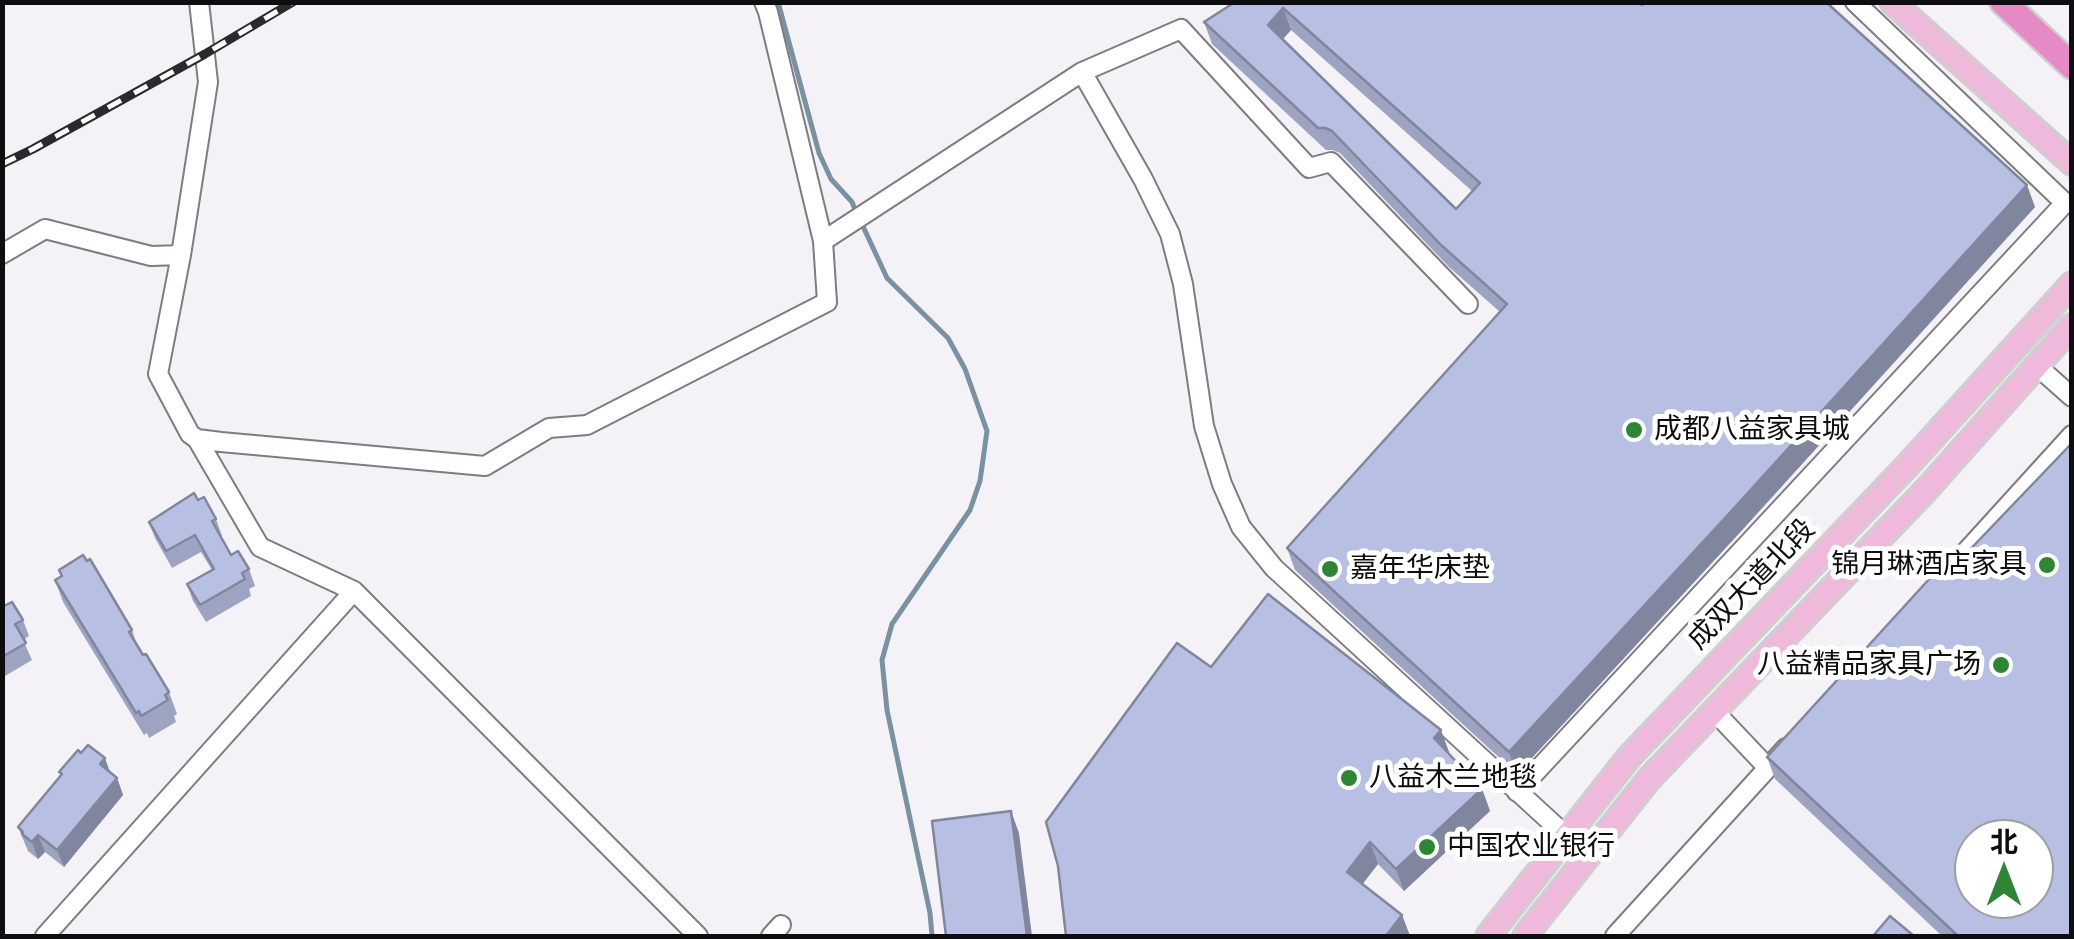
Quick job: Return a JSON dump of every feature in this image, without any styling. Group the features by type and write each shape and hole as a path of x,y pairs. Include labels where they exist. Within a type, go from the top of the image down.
{"highway":[{"path":"2003,2 2072,66"}],"main road":[{"path":"1892,2 2072,163"},
{"name":"成双大道北段","path":"1488,936 1629,756 1906,467 2072,284"},
{"path":"1525,936 1649,778 1926,490 2072,326"}],"street":[{"path":"199,2 208,82 158,374 190,434 197,439 260,547 354,591 698,936"},
{"path":"197,439 485,466 550,428 587,424 828,302 823,240 764,2"},
{"path":"1517,792 2065,203 1855,2"},
{"path":"823,240 1082,72 1181,29 1310,168 1332,162 1468,304"},
{"path":"1082,72 1143,178 1170,234 1182,284 1204,426 1222,484 1241,527 1274,568 1587,855"},
{"path":"2,254 45,229 151,256 181,255"},
{"path":"2037,366 2072,397"},
{"path":"1926,594 2072,435"},
{"path":"45,936 354,591"},
{"path":"1714,711 1768,768"},
{"path":"1615,936 1794,740"}],"building":[{"name":"成都八益家具城","path":"1235,2 1826,2 2027,185 1509,752 1287,548 1507,304 1441,245 1332,131 1318,128 1204,22","holes":["1283,8 1480,183 1456,209 1268,25"]},
{"name":"八益精品家具广场","path":"2072,443 2072,936 1958,936 1767,757 1951,555 1958,562"},
{"path":"194,493 198,500 204,497 231,555 238,551 249,569 242,573 245,579 200,605 187,584 214,569 195,535 166,551 149,522"},
{"path":"83,555 87,561 90,559 132,630 129,632 169,692 165,695 168,700 141,716 55,580 62,576 59,570"},
{"path":"1268,594 1441,730 1434,738 1482,789 1396,869 1370,842 1347,872 1402,915 1386,936 1066,936 1058,866 1046,822 1177,643 1211,667"},
{"path":"12,602 23,620 15,624 26,643 2,657 2,607"},
{"path":"88,745 105,758 100,764 117,778 57,850 38,835 32,842 18,827 62,774 59,772 78,750 81,753"},
{"path":"1011,811 1027,936 946,936 932,821"},
{"path":"1890,916 1914,936 1873,936"}],"waterway":[{"path":"778,2 819,153 831,179 856,212"},
{"path":"861,222 887,278 948,338 965,369 987,431 980,481 970,510 892,624 882,660 887,710 932,936"}],"railway":[{"path":"2,164 293,2"}],"place":[{"name":"成都八益家具城","path":"1634,430"},
{"name":"锦月琳酒店家具","path":"2047,565"},
{"name":"嘉年华床垫","path":"1330,569"},
{"name":"八益精品家具广场","path":"2001,665"},
{"name":"八益木兰地毯","path":"1349,778"},
{"name":"中国农业银行","path":"1427,847"}]}
